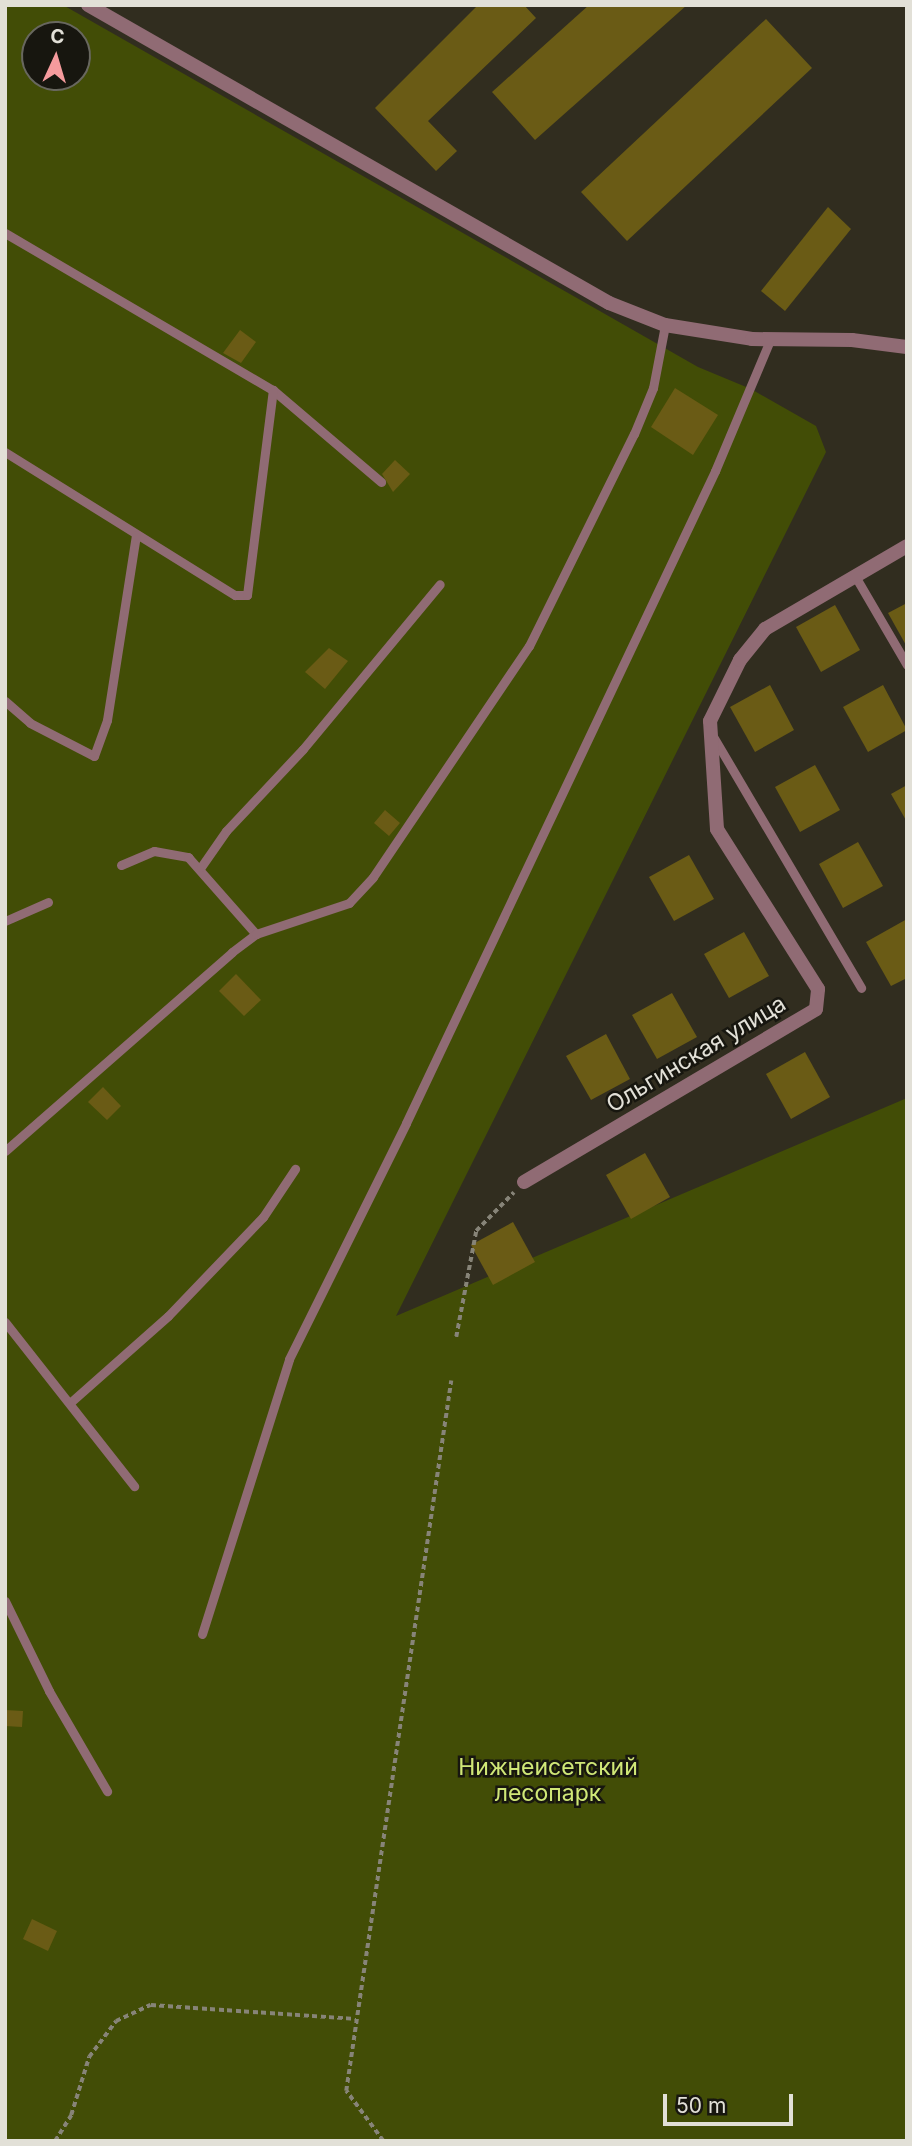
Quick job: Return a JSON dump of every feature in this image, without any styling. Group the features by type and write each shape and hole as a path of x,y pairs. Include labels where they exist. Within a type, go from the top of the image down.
{"street":[{"path":"88,5 609,303 665,324 770,340 852,340 907,347"},
{"name":"Ольгинская улица","path":"524,1182 816,1009 819,1003 818,989 717,829 709,731 714,705 754,640 777,619 907,546"}],"lane":[{"path":"5,233 273,390 381,482"},
{"path":"5,1151 256,934 349,903 444,777 528,646 634,434 653,388 665,324"},
{"path":"202,1634 289,1359 406,1123 715,471 770,340"},
{"path":"5,452 235,595 247,595 273,390"},
{"path":"5,701 30,723 94,756 107,720 136,535"},
{"path":"855,576 907,665"},
{"path":"201,867 226,831 303,749 440,584"},
{"path":"709,731 861,988"},
{"path":"121,865 154,851 188,857 201,867 256,934"},
{"path":"5,920 48,902"},
{"path":"72,1401 167,1316 262,1217 295,1169"},
{"path":"5,1322 72,1401 81,1421 134,1486"},
{"path":"5,1601 49,1691 107,1791"}],"path":[{"path":"456,1337 476,1231 524,1182"},
{"path":"383,2141 346,2091 451,1381"},
{"path":"55,2141 71,2115 89,2057 116,2021 150,2005 356,2019"}],"green space":[{"name":"Нижнеисетский лесопарк","path":"5,5 63,5 698,367 751,389 816,426 826,452 396,1316 907,1098 907,2141 5,2141"}],"building":[{"path":"478,5 524,5 536,18 428,121 457,151 436,171 375,108"},
{"path":"589,5 687,5 535,140 492,92"},
{"path":"766,19 812,68 627,241 581,192"},
{"path":"828,207 851,229 785,311 761,291"},
{"path":"240,330 256,342 241,363 223,353"},
{"path":"675,388 718,415 693,455 651,427"},
{"path":"395,460 410,474 393,492 382,474"},
{"path":"907,603 907,647 888,613"},
{"path":"835,605 860,650 821,672 796,627"},
{"path":"329,648 348,661 325,689 305,672"},
{"path":"770,685 794,730 755,752 730,707"},
{"path":"883,685 907,730 868,752 843,707"},
{"path":"815,765 840,810 800,832 775,787"},
{"path":"907,785 907,822 891,794"},
{"path":"385,810 400,823 389,836 374,823"},
{"path":"858,842 883,886 843,908 819,864"},
{"path":"689,855 714,899 674,921 649,877"},
{"path":"907,919 907,978 891,986 866,942"},
{"path":"744,932 769,976 729,998 704,954"},
{"path":"236,974 261,1000 244,1016 219,991"},
{"path":"672,993 697,1037 657,1059 632,1015"},
{"path":"606,1034 630,1079 591,1100 566,1056"},
{"path":"805,1052 830,1097 791,1119 766,1074"},
{"path":"103,1087 121,1106 107,1120 88,1102"},
{"path":"645,1153 670,1197 631,1219 606,1175"},
{"path":"513,1222 535,1262 493,1285 471,1245"},
{"path":"5,1710 23,1711 22,1727 5,1726"},
{"path":"32,1919 57,1931 48,1951 23,1939"}]}
